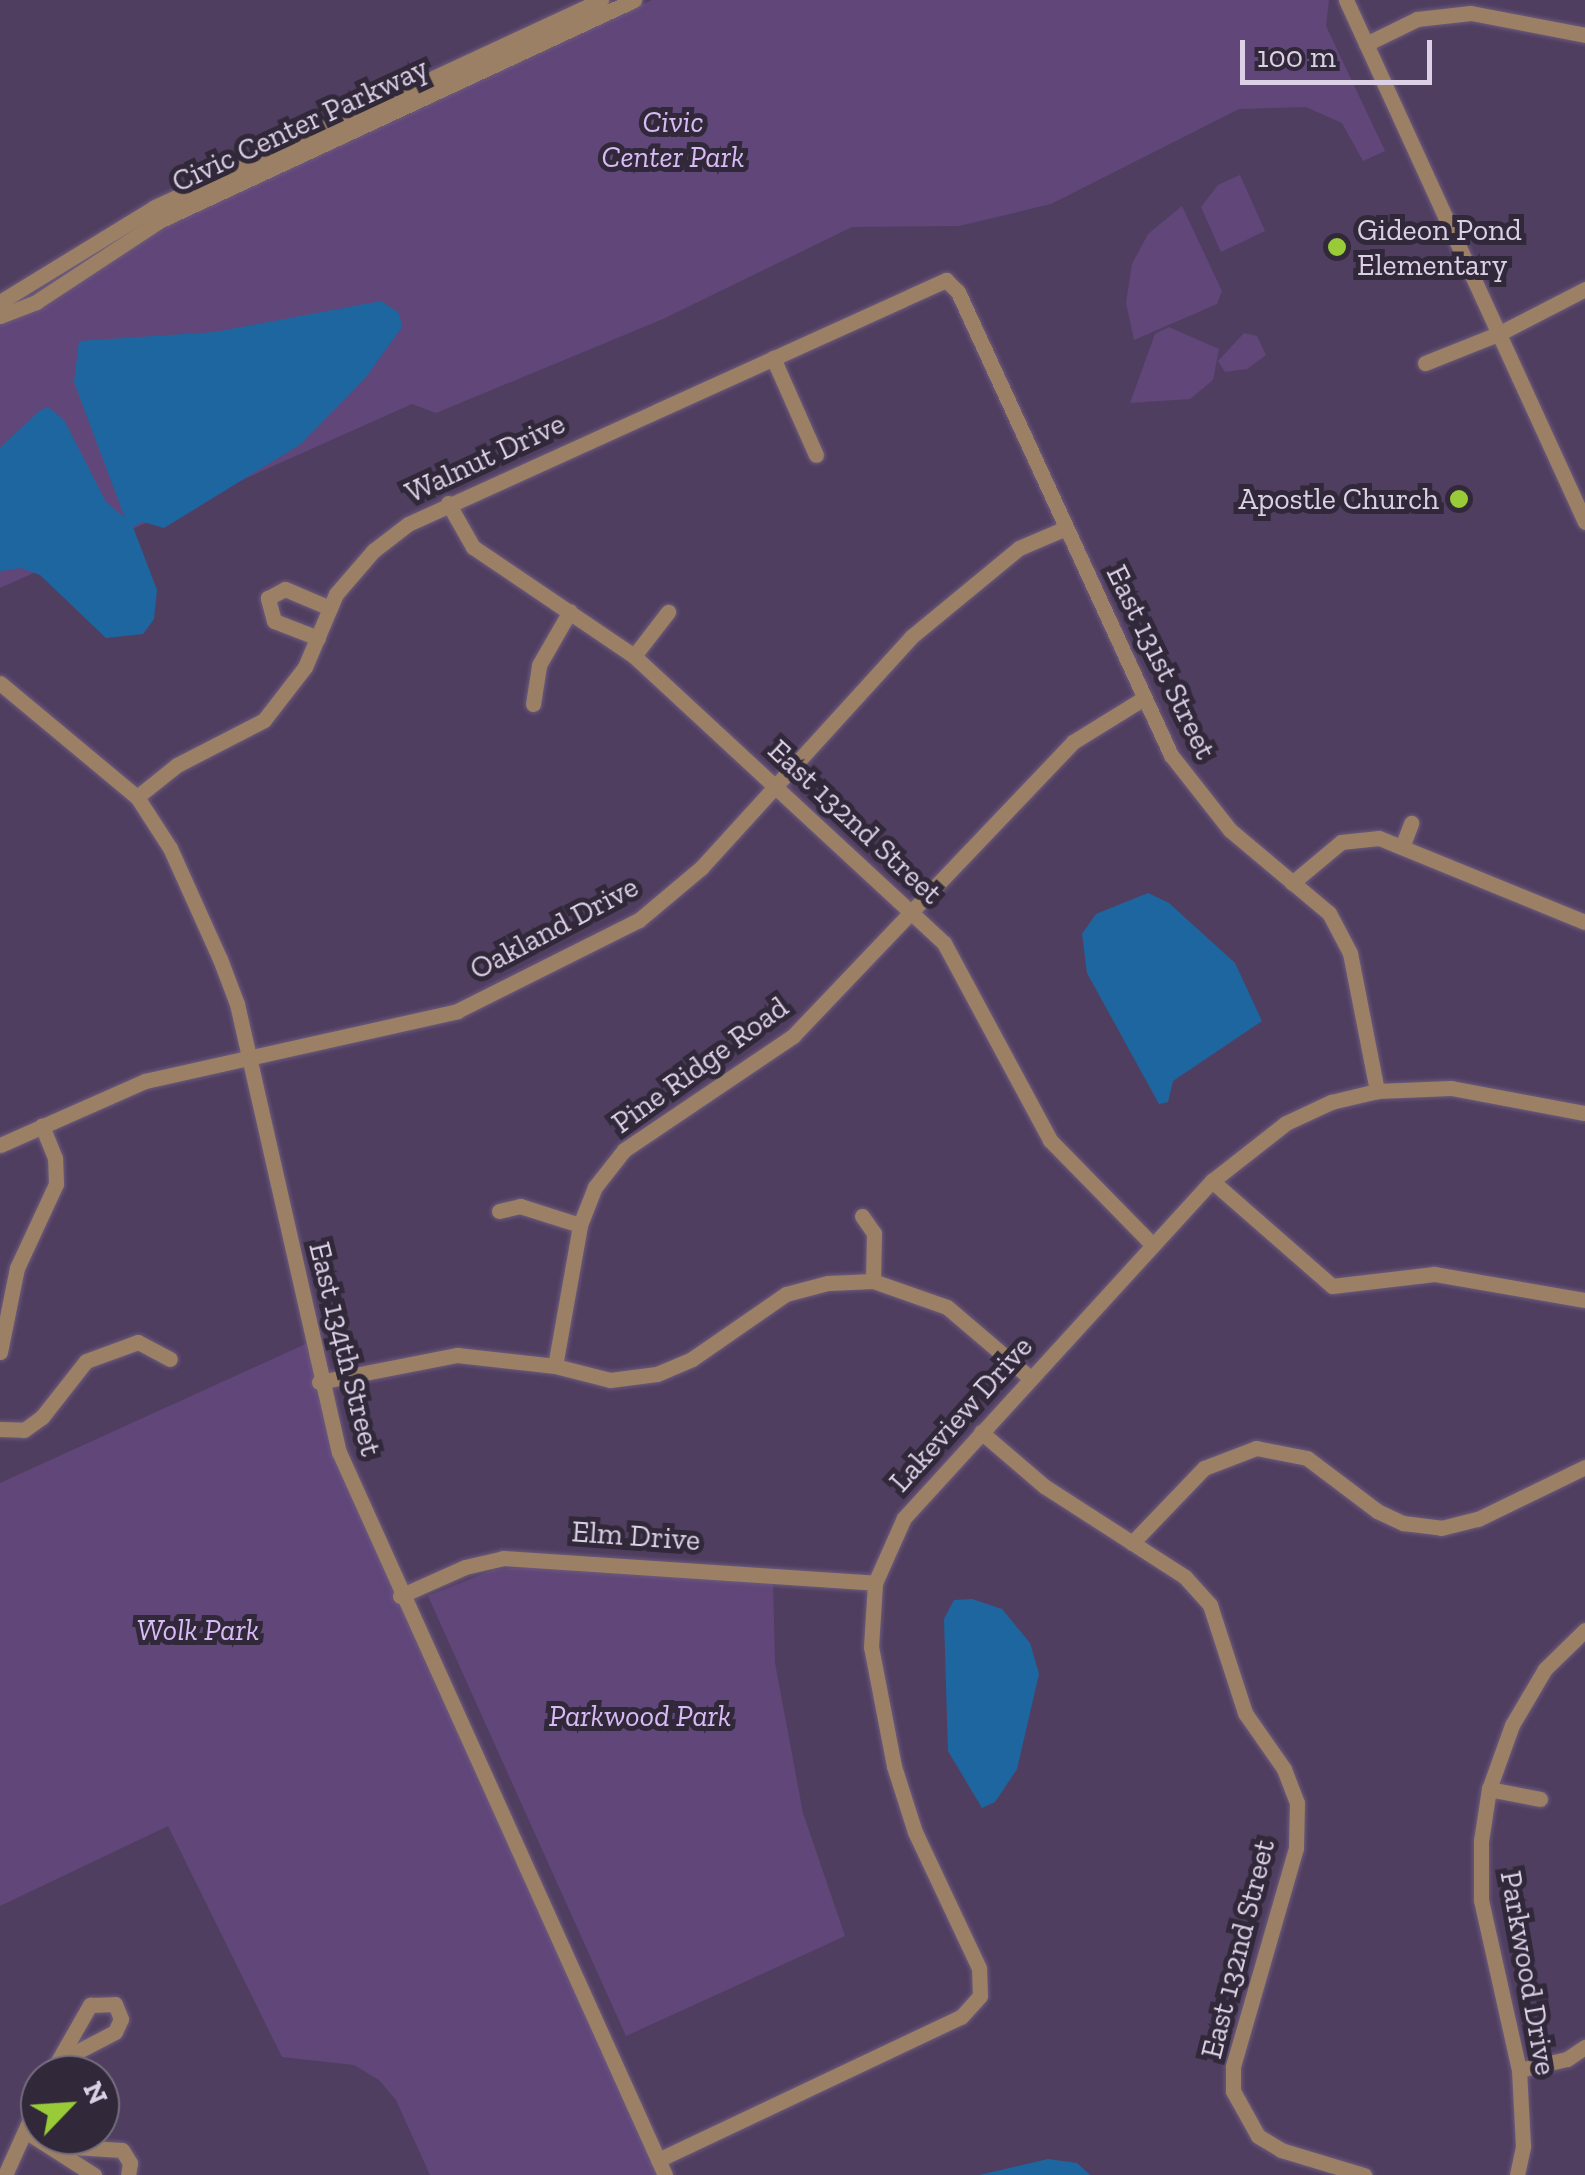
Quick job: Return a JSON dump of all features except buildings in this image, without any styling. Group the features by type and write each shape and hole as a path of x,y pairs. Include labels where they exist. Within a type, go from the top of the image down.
{"street":[{"name":"Civic Center Parkway","path":"0,302 155,207 601,0"},
{"name":"Civic Center Parkway","path":"0,316 46,296 161,220 634,0"},
{"path":"1346,0 1585,522"},
{"path":"1366,44 1417,19 1470,13 1585,35"},
{"name":"Walnut Drive","path":"137,797 177,765 264,720 288,695 330,608 373,551 448,503 946,280"},
{"name":"East 131st Street","path":"946,280 958,292 1144,698 1200,797 1328,913 1350,953 1378,1091"},
{"path":"1425,363 1498,334 1585,288"},
{"path":"773,358 816,455"},
{"name":"East 132nd Street","path":"448,503 473,548 634,656 914,913 966,972 1050,1140 1153,1245"},
{"name":"Oakland Drive","path":"0,1144 119,1089 457,1010 638,920 701,868 926,625 1019,548 1066,528"},
{"path":"318,638 274,621 268,598 285,589 330,608"},
{"path":"533,704 539,665 570,610"},
{"path":"634,656 668,612"},
{"name":"East 134th Street","path":"0,683 7,703 137,797 170,848 220,959 248,1059 318,1382 339,1452 400,1596 662,2168"},
{"name":"Pine Ridge Road","path":"555,1366 580,1225 595,1187 624,1150 793,1036 1073,742 1144,698"},
{"path":"1402,847 1411,823"},
{"path":"1292,883 1341,842 1379,838 1585,922"},
{"name":"Lakeview Drive","path":"662,2168 961,2017 980,1996 979,1968 915,1832 894,1766 870,1647 876,1583 904,1518 1212,1181 1286,1123 1331,1102 1378,1091 1451,1088 1585,1114"},
{"path":"0,1352 17,1268 56,1184 56,1158 42,1124"},
{"path":"1212,1181 1332,1286 1434,1274 1585,1300"},
{"path":"499,1211 520,1206 580,1225"},
{"path":"862,1216 874,1233 872,1282"},
{"path":"318,1382 456,1355 555,1366 610,1380 656,1374 692,1359 786,1294 828,1283 872,1282 947,1307 1030,1378"},
{"path":"0,1429 24,1430 42,1417 86,1361 138,1342 170,1359"},
{"name":"East 132nd Street","path":"980,1432 1044,1486 1186,1578 1210,1605 1245,1712 1284,1769 1296,1803 1296,1848 1233,2066 1242,2116 1281,2150 1364,2175"},
{"path":"1132,1543 1204,1468 1256,1448 1307,1458 1376,1511 1403,1524 1441,1528 1478,1520 1585,1467"},
{"name":"Elm Drive","path":"400,1596 464,1567 534,1558 876,1583"},
{"name":"Parkwood Drive","path":"1517,2175 1523,2146 1519,2070 1481,1900 1489,1789 1512,1724 1545,1669 1585,1630"},
{"path":"1489,1789 1540,1799"},
{"path":"1519,2070 1567,2059 1585,2047"},
{"path":"5,2175 20,2143"},
{"path":"120,2150 130,2164 128,2175"},
{"path":"68,2155 94,2175"}],"green space":[{"name":"Civic Center Park","path":"652,0 1329,0 1326,26 1385,151 1363,161 1342,123 1306,107 1239,109 1051,204 959,226 852,227 663,319 436,413 412,404 0,588 0,325 48,305 156,231"},
{"path":"1240,175 1265,231 1221,252 1201,207 1218,185"},
{"path":"1182,206 1222,291 1217,304 1134,340 1126,303 1132,264 1148,234"},
{"path":"1169,327 1219,349 1213,380 1190,399 1130,403 1155,334"},
{"path":"1244,333 1257,336 1266,355 1247,369 1225,372 1218,361"},
{"name":"Wolk Park","path":"310,1342 339,1452 665,2175 430,2175 396,2100 379,2080 354,2065 282,2057 168,1826 0,1906 0,1483"},
{"name":"Parkwood Park","path":"533,1566 773,1580 775,1663 803,1813 845,1936 626,2036 428,1596 493,1570"}],"water":[{"path":"381,301 399,313 402,327 366,377 301,444 164,528 143,522 133,527 157,590 154,619 143,634 106,638 40,575 21,568 0,571 0,448 48,407 64,420 106,502 125,518 74,382 79,341 215,332"},
{"path":"1148,893 1169,903 1235,963 1262,1021 1173,1081 1168,1102 1159,1104 1087,973 1082,934 1096,914"},
{"path":"972,1599 1002,1609 1030,1643 1039,1674 1017,1769 995,1802 982,1808 948,1751 944,1619 954,1600"},
{"path":"1048,2159 1077,2163 1090,2175 979,2175"}],"place":[{"name":"Gideon Pond Elementary","path":"1337,247"},
{"name":"Apostle Church","path":"1459,499"}]}
